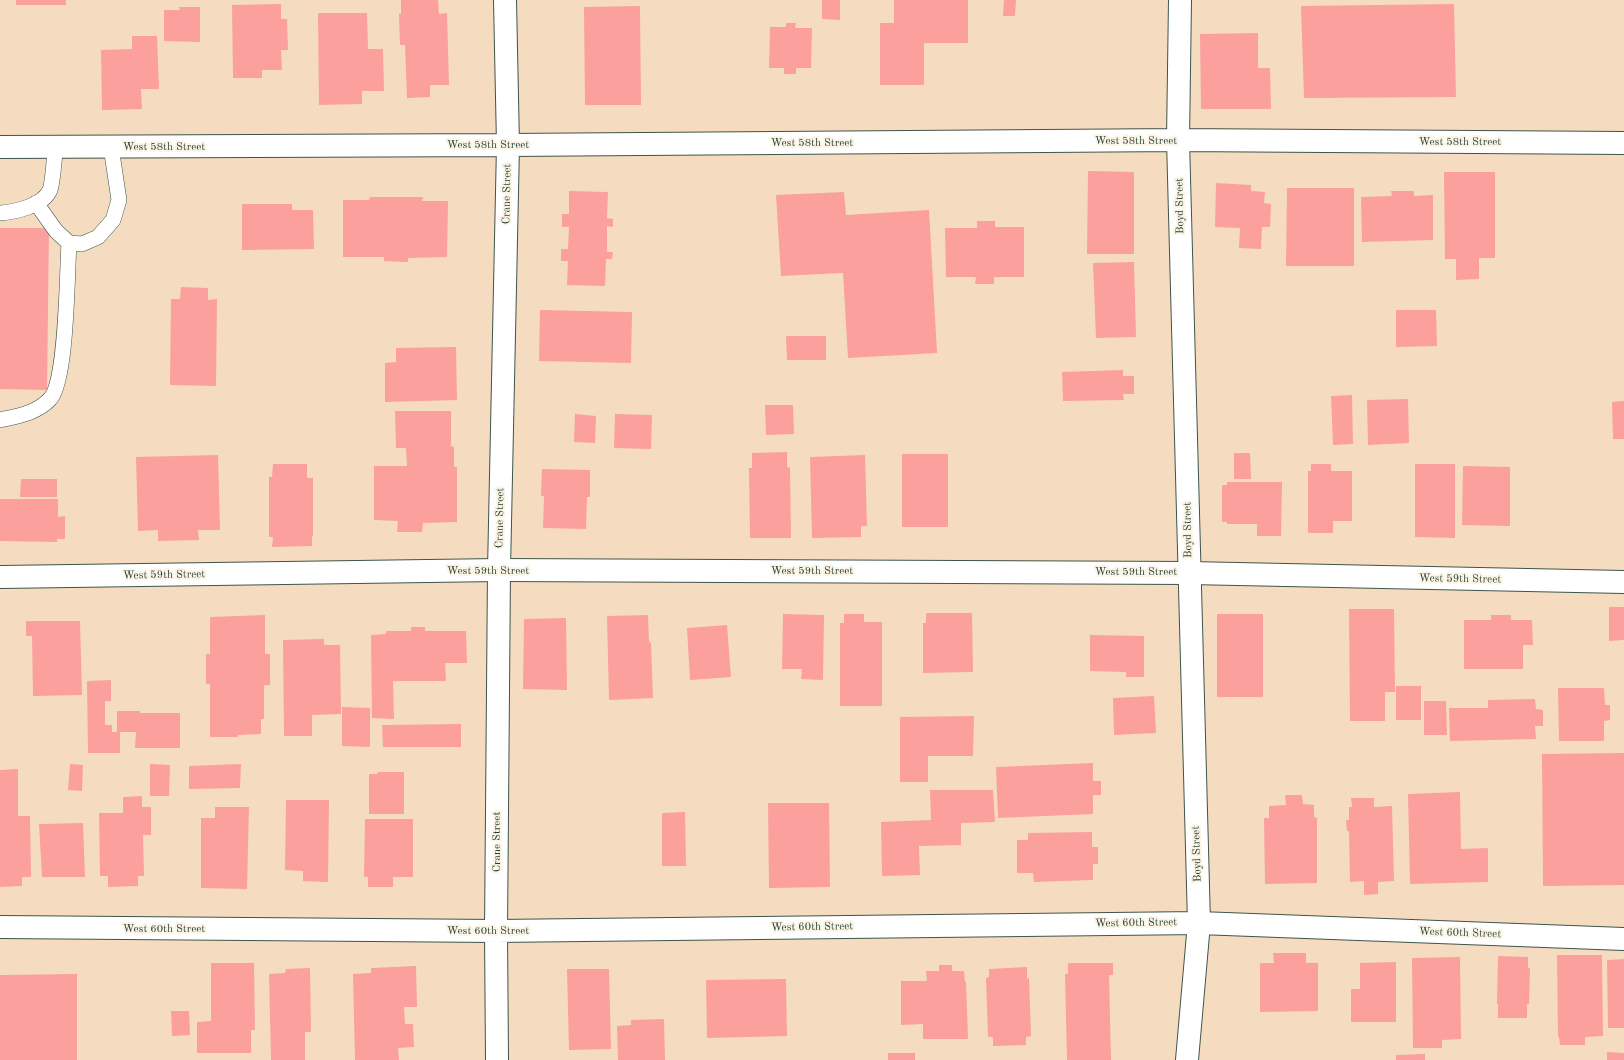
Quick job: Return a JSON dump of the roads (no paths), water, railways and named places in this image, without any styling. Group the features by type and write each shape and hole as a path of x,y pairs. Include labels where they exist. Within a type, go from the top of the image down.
{"street":[{"name":"Crane Street","path":"497,1060 496,932 499,570 508,145 504,0"},
{"name":"Boyd Street","path":"1180,0 1178,140 1199,923 1187,1060"},
{"name":"West 58th Street","path":"0,147 1178,140 1624,143"},
{"name":"West 59th Street","path":"0,577 499,570 1189,573 1624,582"},
{"name":"West 60th Street","path":"0,927 496,932 1199,923 1624,939"}],"lane":[{"path":"0,213 28,208 43,198 50,191 56,147"},
{"path":"36,202 56,231 69,243 82,244 98,237 113,220 118,200 110,147"},
{"path":"0,420 30,413 51,399 58,385 62,360 69,243"}]}
